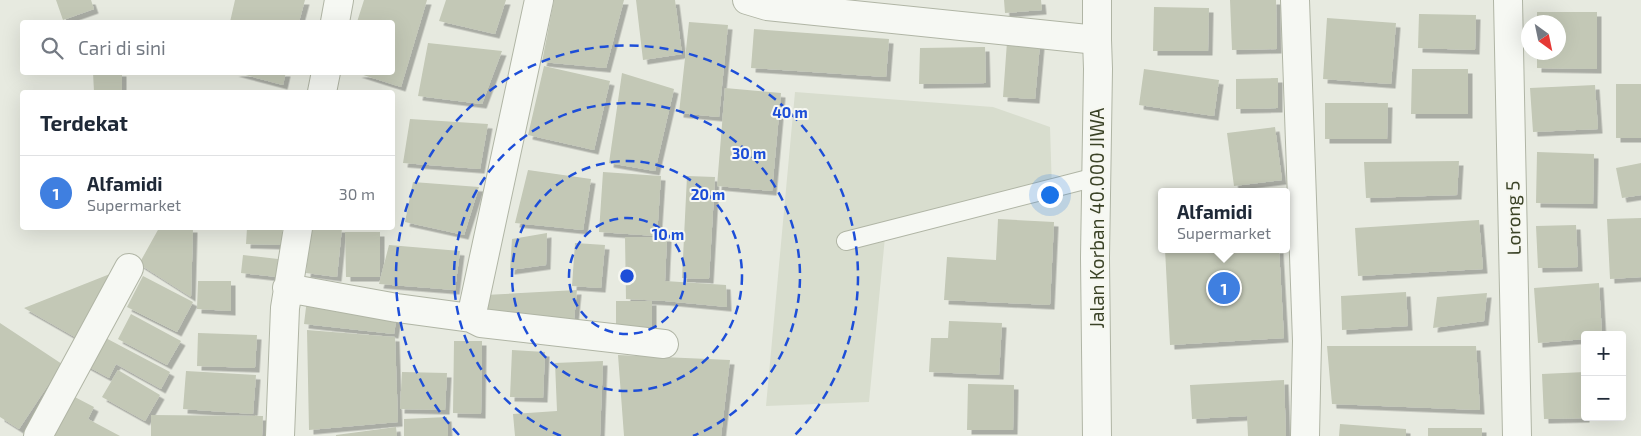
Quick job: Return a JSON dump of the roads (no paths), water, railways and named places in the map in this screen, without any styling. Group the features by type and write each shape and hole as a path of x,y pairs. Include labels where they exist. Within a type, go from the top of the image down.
{"street":[{"path":"335,20 339,0"},
{"path":"471,318 539,0"},
{"path":"747,0 767,6 1097,40"},
{"name":"Jalan Korban 40.000 JIWA","path":"1097,0 1098,69 1095,258 1097,436"},
{"path":"1295,0 1307,341 1305,436"},
{"name":"Lorong 5","path":"1508,0 1517,436"},
{"path":"322,90 325,75"},
{"path":"280,436 283,334 287,288 298,230"},
{"path":"38,436 129,268"},
{"path":"287,288 397,308 471,318 481,323 664,344"}],"lane":[{"path":"846,241 1096,177"}],"place":[{"name":"Alfamidi","path":"1224,288"}]}
